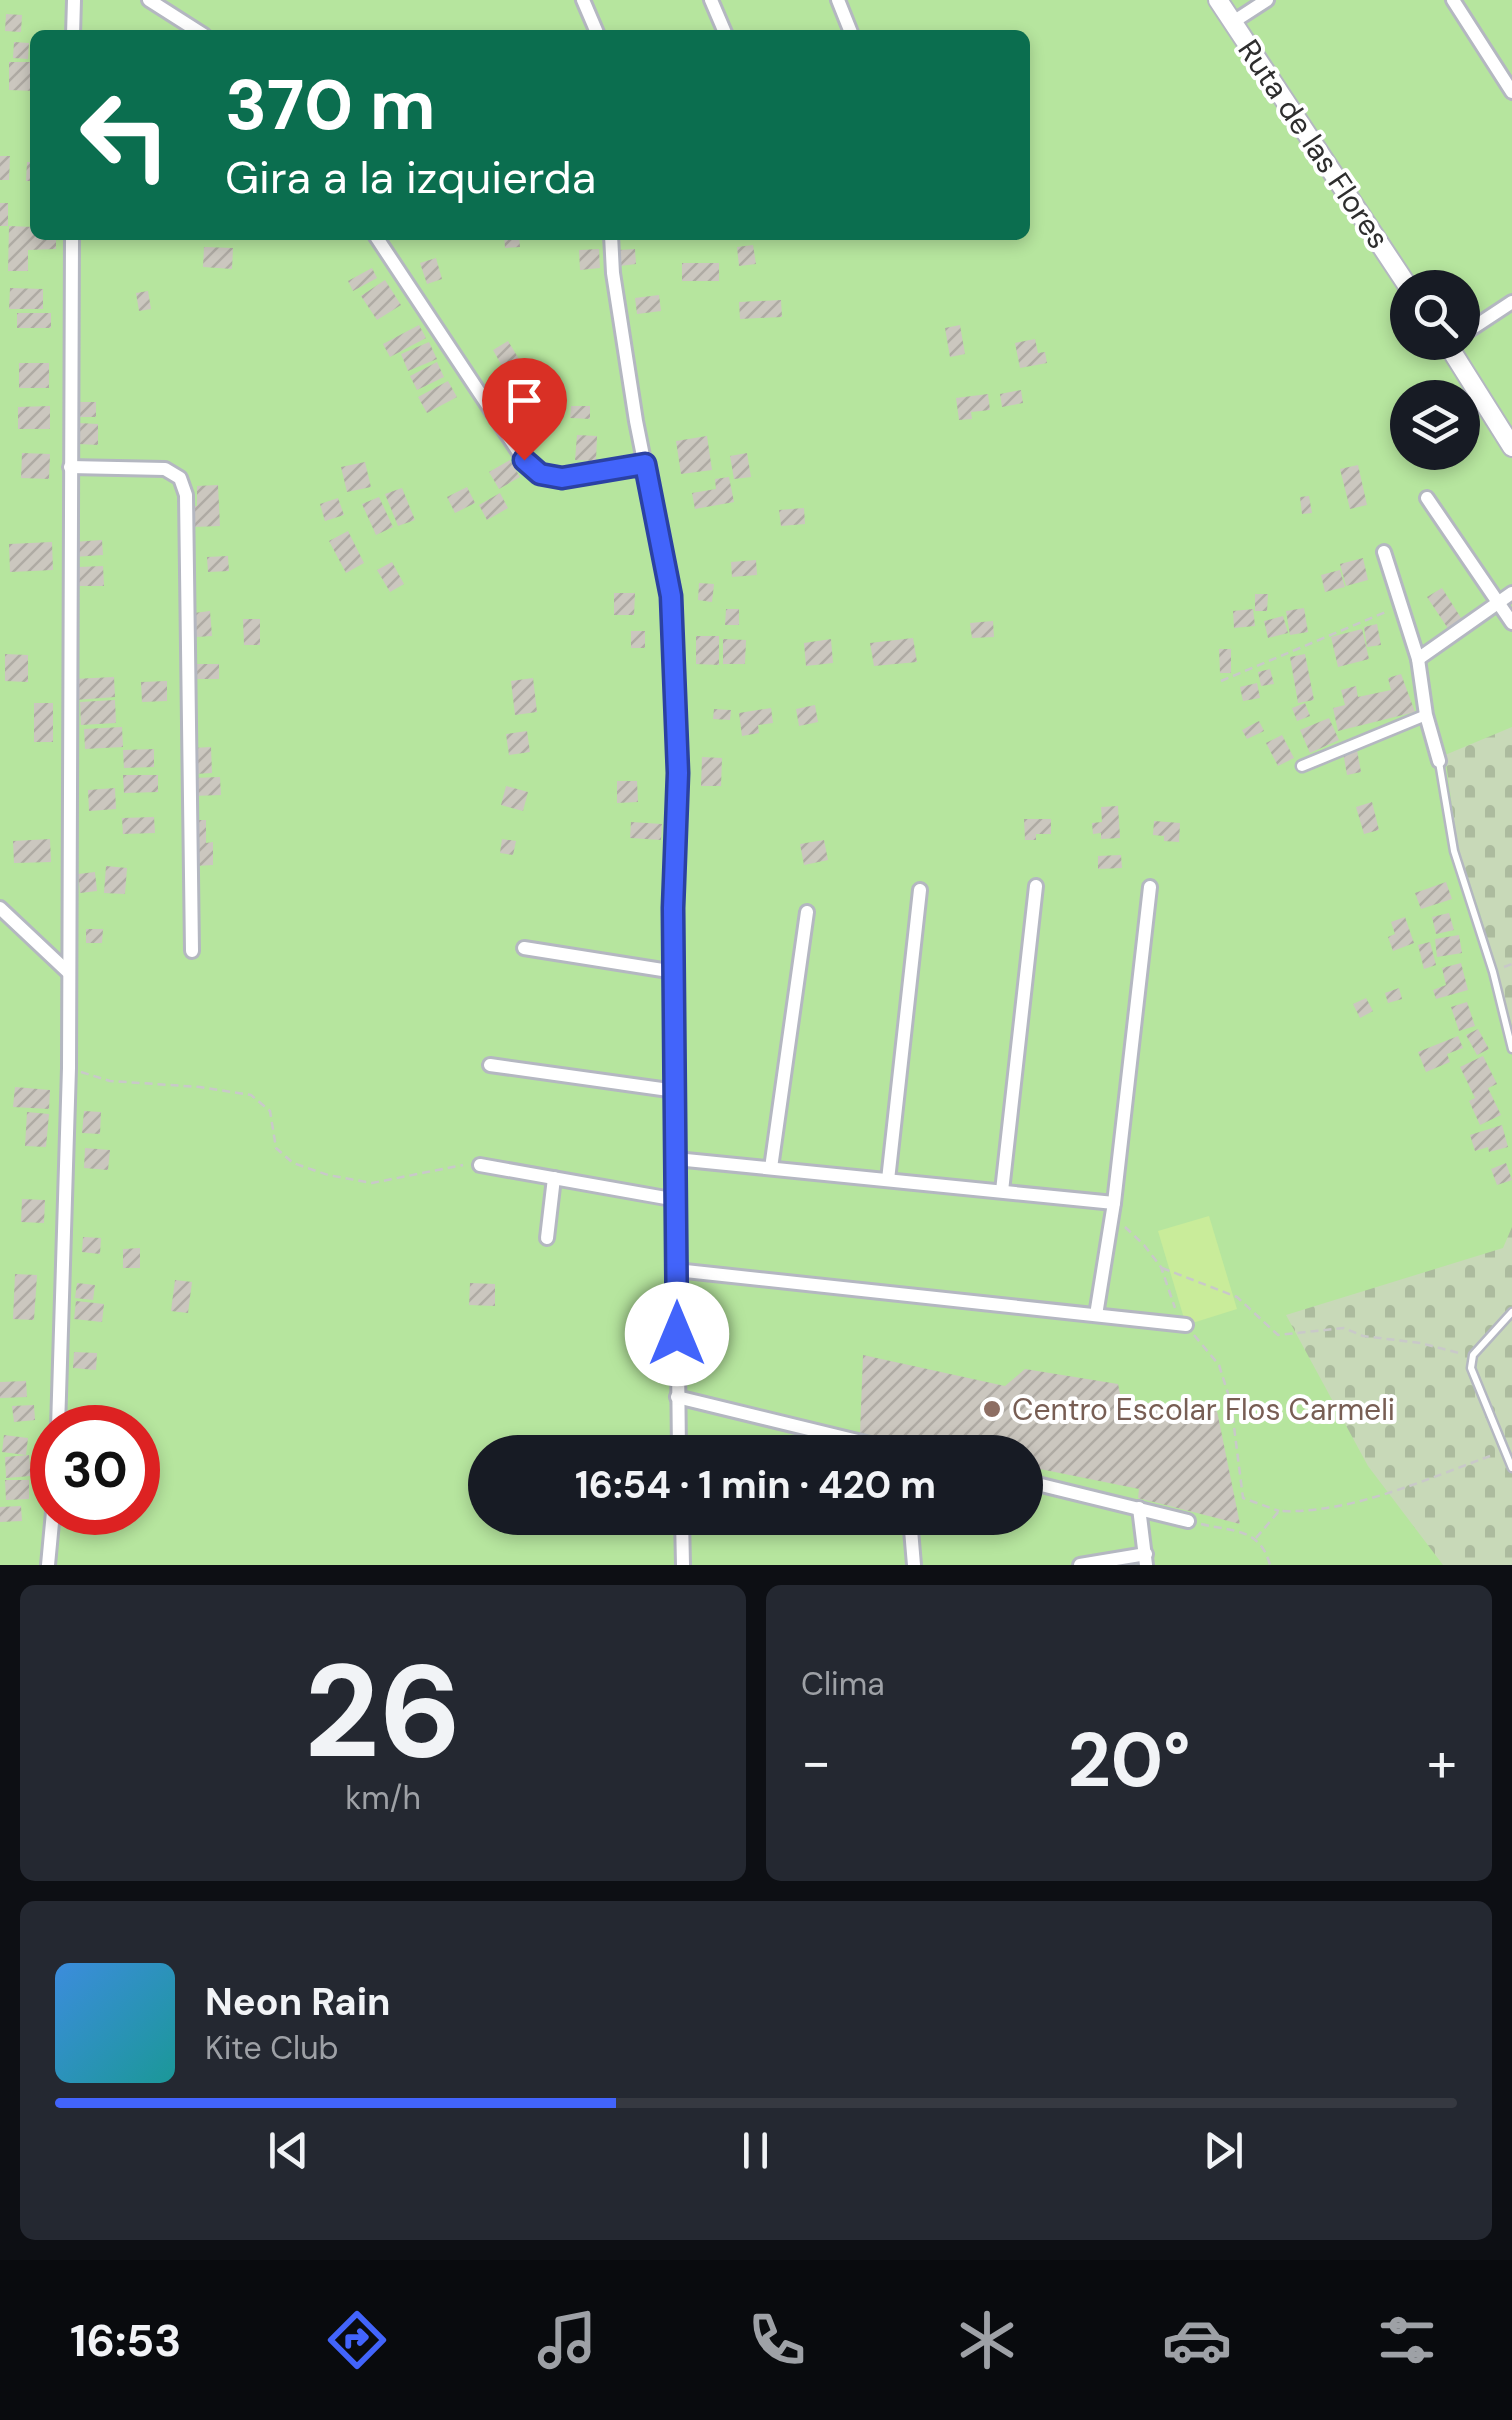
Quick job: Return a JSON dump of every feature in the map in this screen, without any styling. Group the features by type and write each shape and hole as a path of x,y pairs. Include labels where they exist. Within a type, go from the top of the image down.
{"main road":[{"name":"Ruta de las Flores","path":"1218,0 1397,270"},
{"path":"1463,360 1512,447"}],"street":[{"path":"74,0 74,30"},
{"path":"149,0 196,30"},
{"path":"583,0 596,30"},
{"path":"711,0 724,30"},
{"path":"838,0 850,30"},
{"path":"1233,22 1267,0"},
{"path":"1452,0 1512,92"},
{"path":"59,1405 69,1068 72,240"},
{"path":"379,240 524,460 540,474 562,478 645,464"},
{"path":"611,240 613,273 645,464 671,596 678,773 673,908 679,1435"},
{"path":"1480,323 1512,302"},
{"path":"70,466 165,470 180,478 186,495 192,951"},
{"path":"1427,498 1512,623"},
{"path":"1384,552 1418,659 1426,715 1439,761"},
{"path":"1418,659 1512,593"},
{"path":"1302,766 1426,715"},
{"path":"1002,1191 1036,886"},
{"path":"1096,1315 1112,1218 1150,887"},
{"path":"888,1180 920,890"},
{"path":"0,908 68,973"},
{"path":"771,1168 807,912"},
{"path":"524,948 676,972"},
{"path":"490,1065 676,1091"},
{"path":"676,1159 1114,1202"},
{"path":"480,1164 677,1200"},
{"path":"547,1238 554,1178"},
{"path":"676,1270 1186,1325"},
{"path":"678,1397 833,1435"},
{"path":"1043,1485 1188,1521"},
{"path":"1080,1565 1146,1560 1139,1508"},
{"path":"48,1565 50,1535"},
{"path":"682,1535 683,1565"},
{"path":"911,1535 914,1565"}],"lane":[{"path":"1439,761 1454,851 1493,972 1512,1048"},
{"path":"1512,1313 1473,1355 1472,1368 1512,1468"}],"path":[{"path":"1221,681 1399,606"},
{"path":"69,1068 110,1080 252,1095 270,1111 276,1148 293,1163 328,1175 372,1183 480,1164"},
{"path":"1112,1218 1144,1245 1161,1267 1173,1304 1219,1365 1231,1403 1243,1498 1279,1511 1308,1512 1365,1498 1504,1450"},
{"path":"1161,1267 1237,1298 1278,1335 1344,1328 1362,1336 1473,1355"},
{"path":"1256,1538 1279,1511"},
{"path":"1188,1521 1256,1538 1270,1565"}],"green space":[{"path":"0,0 1512,0 1512,1565 0,1565"},
{"path":"1512,727 1512,1026 1458,849 1445,755"},
{"path":"1209,1216 1237,1309 1186,1325 1158,1231"},
{"path":"1512,1227 1512,1565 1443,1565 1368,1466 1286,1315 1503,1248"}],"building":[{"path":"6,14 22,15 21,32 5,31"},
{"path":"14,42 29,43 28,59 13,58"},
{"path":"9,62 30,62 30,91 9,90"},
{"path":"0,156 10,156 9,180 0,180"},
{"path":"27,162 30,162 30,181 26,181"},
{"path":"0,203 8,203 8,226 0,226"},
{"path":"9,226 30,227 30,240 56,240 56,249 28,250 28,271 8,271"},
{"path":"504,240 519,240 520,247 505,248"},
{"path":"753,245 756,264 739,266 737,247"},
{"path":"204,247 233,248 232,269 203,267"},
{"path":"599,249 600,268 580,270 579,250"},
{"path":"635,249 636,264 620,266 619,250"},
{"path":"436,258 442,279 427,284 420,263"},
{"path":"682,263 719,263 719,281 682,281"},
{"path":"372,268 377,278 353,291 348,281"},
{"path":"385,280 401,305 377,320 361,296"},
{"path":"10,288 43,289 43,309 9,309"},
{"path":"148,291 151,309 139,311 136,293"},
{"path":"659,295 661,311 637,314 635,298"},
{"path":"781,300 782,317 740,319 739,302"},
{"path":"17,313 51,313 51,328 17,328"},
{"path":"419,325 426,338 390,357 383,344"},
{"path":"960,325 965,354 950,357 945,328"},
{"path":"1035,339 1038,353 1045,352 1047,363 1020,368 1015,343"},
{"path":"508,341 519,359 503,368 493,350"},
{"path":"429,342 437,359 408,371 401,354"},
{"path":"437,362 444,377 417,390 410,376"},
{"path":"19,363 49,363 49,388 19,388"},
{"path":"448,381 457,397 427,413 418,397"},
{"path":"1021,390 1023,403 1002,407 1000,394"},
{"path":"988,394 990,410 971,412 972,419 959,420 956,398"},
{"path":"79,402 96,402 96,417 79,417"},
{"path":"50,406 50,429 18,429 18,407"},
{"path":"571,406 590,406 590,419 570,418"},
{"path":"79,423 98,424 98,445 78,444"},
{"path":"577,435 597,436 596,461 575,460"},
{"path":"707,436 712,470 681,474 676,441"},
{"path":"22,453 50,454 49,479 21,478"},
{"path":"747,453 751,477 734,479 730,456"},
{"path":"510,460 520,477 499,489 489,472"},
{"path":"365,462 371,487 347,492 341,467"},
{"path":"1358,465 1367,505 1350,509 1340,469"},
{"path":"729,477 734,502 695,509 692,493 716,489 715,479"},
{"path":"218,485 220,526 193,527 191,506 197,506 197,486"},
{"path":"467,487 475,503 455,513 447,497"},
{"path":"402,488 415,520 398,526 385,494"},
{"path":"500,493 508,508 487,520 479,505"},
{"path":"1309,496 1312,513 1302,514 1300,497"},
{"path":"379,497 393,527 376,535 362,504"},
{"path":"338,498 344,515 325,521 320,504"},
{"path":"804,508 805,524 781,526 779,510"},
{"path":"348,531 364,563 346,573 329,541"},
{"path":"102,540 103,555 74,557 73,542"},
{"path":"52,542 53,570 10,572 9,544"},
{"path":"228,556 229,571 208,572 207,557"},
{"path":"1363,558 1368,580 1346,586 1340,564"},
{"path":"756,560 757,575 732,577 731,562"},
{"path":"392,562 404,584 390,592 377,570"},
{"path":"103,566 104,586 79,586 79,567"},
{"path":"1340,570 1345,587 1325,592 1321,575"},
{"path":"699,583 714,584 712,602 698,600"},
{"path":"1442,588 1463,621 1449,630 1427,597"},
{"path":"614,593 635,593 634,615 614,615"},
{"path":"1255,594 1268,594 1267,611 1255,611"},
{"path":"1304,608 1308,632 1290,635 1286,611"},
{"path":"726,609 739,609 739,625 725,625"},
{"path":"1253,609 1255,626 1234,628 1233,611"},
{"path":"210,611 212,636 196,637 194,613"},
{"path":"1283,616 1288,633 1268,638 1264,621"},
{"path":"243,619 260,619 260,645 244,645"},
{"path":"993,621 994,637 972,638 970,623"},
{"path":"1377,624 1381,645 1367,647 1364,627"},
{"path":"1362,629 1369,659 1338,667 1331,637"},
{"path":"631,631 645,631 645,648 631,648"},
{"path":"696,636 719,636 719,665 696,664"},
{"path":"913,638 917,662 874,666 870,643"},
{"path":"723,639 746,640 745,664 723,664"},
{"path":"831,639 833,663 806,666 804,643"},
{"path":"1219,649 1231,649 1231,673 1220,673"},
{"path":"5,654 28,655 28,682 5,681"},
{"path":"1305,654 1314,700 1298,703 1290,657"},
{"path":"195,664 219,664 219,679 195,679"},
{"path":"1270,669 1274,684 1261,686 1258,672"},
{"path":"1401,674 1415,712 1338,731 1333,708 1345,705 1341,690 1356,686 1358,697 1391,690 1388,678"},
{"path":"114,677 115,697 75,700 73,679"},
{"path":"533,678 537,712 515,715 511,681"},
{"path":"167,681 167,701 142,702 141,682"},
{"path":"1257,683 1260,698 1243,701 1240,687"},
{"path":"115,700 116,723 81,725 80,702"},
{"path":"34,703 53,703 53,742 34,742"},
{"path":"1305,703 1310,716 1297,721 1292,708"},
{"path":"815,705 818,722 799,726 796,709"},
{"path":"771,708 773,723 758,725 759,733 742,736 739,713"},
{"path":"714,709 731,710 730,720 713,719"},
{"path":"1329,718 1339,740 1310,753 1300,730"},
{"path":"1259,721 1264,731 1247,739 1242,730"},
{"path":"122,727 123,747 85,749 84,729"},
{"path":"527,731 530,752 509,755 506,734"},
{"path":"1282,735 1294,758 1278,766 1266,743"},
{"path":"211,747 212,773 194,774 193,748"},
{"path":"154,749 154,767 124,768 123,750"},
{"path":"1357,750 1361,772 1347,775 1343,752"},
{"path":"702,757 722,758 721,786 701,786"},
{"path":"123,775 158,775 158,792 124,793"},
{"path":"220,777 221,795 193,796 192,778"},
{"path":"617,781 637,781 638,802 617,803"},
{"path":"506,786 528,792 523,811 501,805"},
{"path":"115,788 116,809 89,811 88,790"},
{"path":"1372,802 1379,830 1364,834 1356,807"},
{"path":"1118,806 1120,838 1101,839 1101,833 1093,834 1092,823 1102,822 1101,807"},
{"path":"154,817 155,833 123,834 122,818"},
{"path":"1024,819 1051,819 1051,834 1036,834 1036,840 1025,840"},
{"path":"192,820 206,820 206,843 213,842 213,865 196,866"},
{"path":"1154,821 1180,823 1179,842 1153,835"},
{"path":"631,822 662,824 661,840 630,838"},
{"path":"50,839 51,862 14,863 13,841"},
{"path":"502,839 516,841 513,855 500,853"},
{"path":"824,840 828,860 804,865 800,844"},
{"path":"1121,855 1122,868 1098,869 1098,856"},
{"path":"106,866 127,868 125,894 104,893"},
{"path":"95,872 97,891 80,893 78,874"},
{"path":"1446,882 1452,899 1421,909 1415,893"},
{"path":"1449,913 1454,930 1436,934 1432,917"},
{"path":"1405,917 1414,943 1393,951 1388,937 1395,934 1391,922"},
{"path":"86,929 103,929 102,943 86,943"},
{"path":"1459,935 1462,953 1437,957 1435,939"},
{"path":"1430,942 1436,965 1424,969 1418,945"},
{"path":"1461,963 1468,990 1436,999 1433,990 1446,985 1442,968"},
{"path":"1399,988 1402,999 1388,1003 1385,993"},
{"path":"1366,998 1373,1011 1360,1018 1353,1004"},
{"path":"1467,1002 1475,1026 1459,1031 1451,1007"},
{"path":"1478,1029 1489,1049 1477,1055 1466,1035"},
{"path":"1458,1036 1463,1048 1447,1054 1450,1062 1426,1072 1418,1052"},
{"path":"1483,1056 1497,1084 1488,1088 1501,1115 1480,1125 1469,1101 1475,1098 1460,1067"},
{"path":"15,1087 50,1090 49,1109 13,1107"},
{"path":"84,1111 101,1112 100,1134 82,1133"},
{"path":"27,1112 49,1114 46,1147 25,1146"},
{"path":"1502,1125 1508,1147 1475,1151 1470,1135"},
{"path":"85,1148 110,1150 108,1170 84,1168"},
{"path":"1506,1163 1512,1180 1497,1185 1491,1169"},
{"path":"22,1199 45,1200 44,1223 21,1222"},
{"path":"83,1237 101,1238 100,1254 82,1252"},
{"path":"140,1248 140,1268 123,1268 123,1249"},
{"path":"15,1274 37,1275 34,1320 13,1319"},
{"path":"175,1280 192,1282 188,1313 171,1311"},
{"path":"77,1283 95,1285 93,1300 75,1298"},
{"path":"470,1283 495,1284 495,1306 469,1305"},
{"path":"76,1301 104,1304 102,1322 74,1319"},
{"path":"74,1352 97,1353 96,1370 73,1368"},
{"name":"Centro Escolar Flos Carmeli","path":"863,1355 1005,1386 1025,1369 1118,1384 1126,1421 1123,1400 1217,1411 1240,1524 1138,1498 1139,1489 1043,1470 1043,1435 860,1433"},
{"path":"26,1381 27,1397 0,1398 0,1382"},
{"path":"30,1405 30,1420 14,1422 12,1406"},
{"path":"4,1435 28,1438 26,1455 2,1452"},
{"path":"29,1455 30,1476 6,1478 5,1457"},
{"path":"5,1480 29,1480 29,1499 6,1500"},
{"path":"21,1506 22,1521 0,1522 0,1507"}],"place":[{"name":"Centro Escolar Flos Carmeli","path":"992,1409"}],"route":[{"path":"524,460 540,474 562,478 645,464 671,596 678,773 673,908 677,1334"}]}
